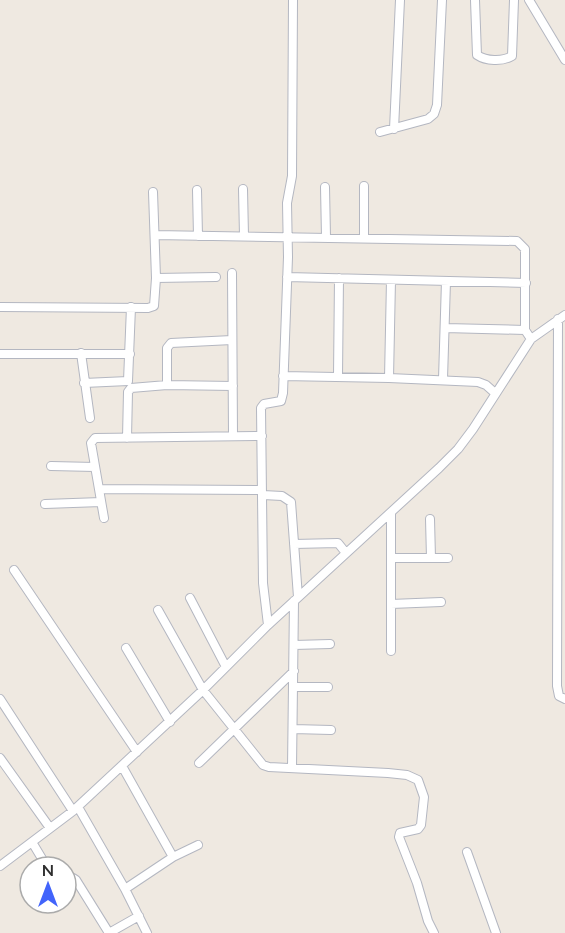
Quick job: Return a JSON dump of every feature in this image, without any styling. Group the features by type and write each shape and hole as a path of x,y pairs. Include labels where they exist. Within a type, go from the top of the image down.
{"street":[{"path":"268,625 263,583 261,408 266,403 280,402 283,393 288,197 292,176 293,0"},
{"path":"394,129 400,0"},
{"path":"380,132 428,119 435,111 442,0"},
{"path":"475,0 477,54 486,59 495,59 512,56 514,0"},
{"path":"529,0 565,60"},
{"path":"364,186 364,238"},
{"path":"325,187 326,237"},
{"path":"243,189 244,236"},
{"path":"197,190 198,236"},
{"path":"0,307 131,308 154,306 156,278 153,192"},
{"path":"155,235 517,241 525,249 525,330 531,339"},
{"path":"232,273 233,436"},
{"path":"156,278 216,276"},
{"path":"287,277 526,283"},
{"path":"338,376 339,278"},
{"path":"389,378 392,280"},
{"path":"443,379 446,281"},
{"path":"84,383 127,382 131,308"},
{"path":"0,866 76,809 170,722 268,625 458,449 531,339 562,317"},
{"path":"562,317 557,686 559,696 565,699"},
{"path":"445,328 525,330"},
{"path":"167,385 167,348 171,343 232,340"},
{"path":"81,353 90,418"},
{"path":"0,354 130,354"},
{"path":"283,376 443,379 478,382 486,385 495,393"},
{"path":"127,438 129,389 167,385 233,386"},
{"path":"104,518 91,443 93,440 100,437 262,436"},
{"path":"51,466 95,467"},
{"path":"99,489 262,493 289,499 292,511 296,599 292,768"},
{"path":"45,504 101,502"},
{"path":"391,513 391,651"},
{"path":"430,519 431,558"},
{"path":"294,544 338,543 346,553"},
{"path":"391,558 448,558"},
{"path":"14,570 137,752"},
{"path":"190,598 226,667"},
{"path":"391,604 441,602"},
{"path":"158,609 203,690 263,765 388,773 407,775 418,780 424,797 421,825 418,829 400,833 399,837 434,933"},
{"path":"294,645 330,644"},
{"path":"126,648 170,722"},
{"path":"199,763 294,671"},
{"path":"294,687 328,687"},
{"path":"0,699 76,809 124,889 147,933"},
{"path":"293,729 331,730"},
{"path":"0,758 50,828"},
{"path":"122,766 174,857"},
{"path":"32,842 40,855"},
{"path":"124,889 174,857 198,846"},
{"path":"466,852 496,933"},
{"path":"78,883 109,933 139,916"}]}
